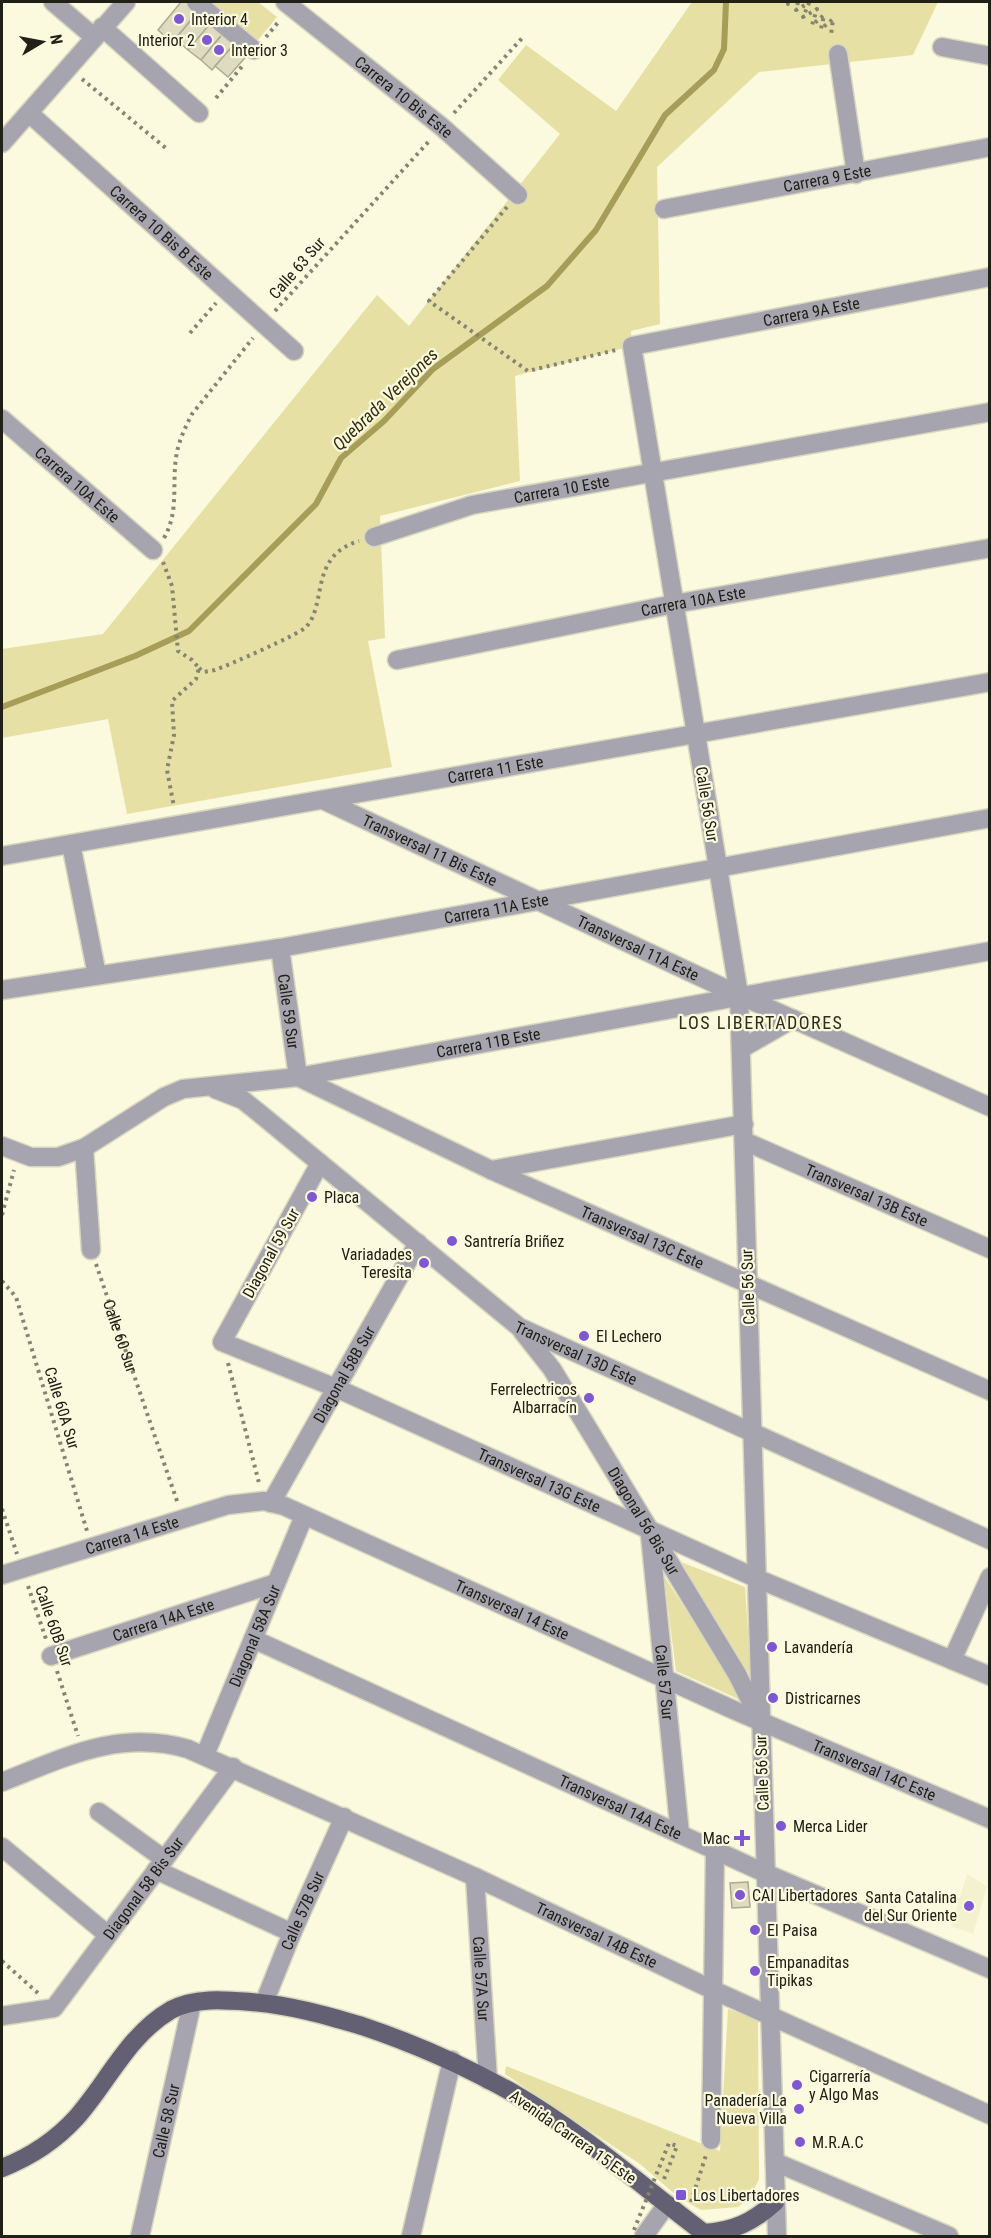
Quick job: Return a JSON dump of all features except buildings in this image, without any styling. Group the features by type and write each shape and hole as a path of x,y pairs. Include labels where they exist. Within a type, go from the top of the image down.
{"main road":[{"name":"Avenida Carrera 15 Este","path":"2,2168 34,2152 66,2128 142,2033 172,2010 192,2003 227,2000 264,2003 311,2010 401,2039 452,2061 542,2112 706,2235"},
{"path":"706,2235 743,2226 775,2202"}],"street":[{"path":"53,2 98,32 199,113"},
{"path":"2,143 30,114 67,67 126,2"},
{"path":"196,2 254,50"},
{"name":"Carrera 10 Bis Este","path":"285,2 442,127 518,195"},
{"path":"942,47 990,56"},
{"path":"838,54 856,174"},
{"name":"Carrera 10 Bis B Este","path":"30,114 294,351"},
{"name":"Carrera 9 Este","path":"664,209 990,147"},
{"name":"Carrera 9A Este","path":"632,346 990,277"},
{"name":"Calle 56 Sur","path":"632,346 739,995 777,2236"},
{"name":"Carrera 10 Este","path":"374,537 472,505 990,412"},
{"name":"Carrera 10A Este","path":"2,419 153,550"},
{"name":"Carrera 10A Este","path":"397,660 674,604 990,548"},
{"name":"Carrera 11 Este","path":"2,856 990,682"},
{"name":"Transversal 11 Bis Este","path":"323,800 537,901"},
{"name":"Carrera 11A Este","path":"2,990 280,948 990,818"},
{"path":"71,844 97,975"},
{"name":"Transversal 11A Este","path":"537,901 739,995 990,1107"},
{"name":"Calle 59 Sur","path":"280,948 298,1077"},
{"name":"Carrera 11B Este","path":"2,1146 18,1154 45,1158 84,1148 164,1097 183,1089 212,1088 298,1077 990,951"},
{"path":"741,1049 793,1019"},
{"name":"Transversal 13C Este","path":"298,1077 491,1170 990,1391"},
{"name":"Transversal 13D Este","path":"212,1088 243,1101 519,1327 990,1540"},
{"path":"491,1170 744,1132"},
{"name":"Transversal 13B Este","path":"744,1132 990,1249"},
{"path":"84,1148 91,1250"},
{"name":"Diagonal 59 Sur","path":"222,1342 320,1163"},
{"name":"Diagonal 58B Sur","path":"267,1502 336,1388 418,1244"},
{"name":"Diagonal 56 Bis Sur","path":"519,1327 552,1369 737,1674 760,1721"},
{"name":"Transversal 13G Este","path":"222,1342 336,1388 756,1578 990,1676"},
{"name":"Carrera 14 Este","path":"2,1575 228,1505 267,1502"},
{"name":"Transversal 14 Este","path":"267,1502 304,1516 760,1721"},
{"name":"Diagonal 58A Sur","path":"205,1755 304,1516"},
{"name":"Calle 57 Sur","path":"649,1531 680,1834"},
{"path":"952,1660 990,1577"},
{"name":"Carrera 14A Este","path":"51,1656 276,1582"},
{"name":"Transversal 14A Este","path":"253,1639 765,1873 990,1969"},
{"name":"Transversal 14C Este","path":"760,1721 990,1819"},
{"name":"Transversal 14B Este","path":"2,1782 100,1745 135,1740 171,1744 205,1755 475,1877 770,2017 990,2115"},
{"name":"Diagonal 58 Bis Sur","path":"54,2008 233,1767"},
{"path":"99,1812 160,1865 292,1933"},
{"name":"Calle 57B Sur","path":"264,2003 292,1933 344,1817"},
{"path":"2,1847 108,1935"},
{"path":"711,2140 715,1850"},
{"name":"Calle 57A Sur","path":"475,1877 488,2080"},
{"name":"Calle 58 Sur","path":"140,2236 192,2003"},
{"path":"2,2016 54,2008"},
{"path":"411,2236 452,2061"},
{"path":"775,2162 949,2236"},
{"path":"639,2233 662,2200"}],"path":[{"path":"798,2 796,10 809,3 803,17 817,9 812,25 824,15 821,29 833,19 831,35"},
{"name":"Calle 63 Sur","path":"153,550 169,529 176,498 176,459 192,414 264,324 524,36"},
{"path":"67,67 167,149"},
{"path":"518,195 429,301 528,371 632,346"},
{"path":"190,333 226,291"},
{"path":"153,550 165,565 172,586 178,651 192,660 203,672 215,670 304,629 314,613 319,586 336,554 352,543 374,537"},
{"path":"173,825 175,801 167,770 174,735 172,701 196,679 199,668"},
{"path":"2,1215 18,1154"},
{"name":"Calle 60 Sur","path":"91,1250 183,1519"},
{"name":"Calle 60A Sur","path":"2,1281 16,1297 91,1546"},
{"path":"222,1342 267,1502"},
{"name":"Calle 60B Sur","path":"2,1509 83,1751"},
{"path":"2,1961 54,2008"},
{"path":"685,2218 711,2140"},
{"path":"639,2233 669,2143 677,2146 662,2200"}],"shaded area":[{"path":"199,2 258,2 277,17 253,46"},
{"path":"692,2 938,2 913,55 759,72 657,167 660,324 631,331 632,346 515,376 520,481 380,516 385,638 368,641 392,767 127,814 108,719 2,738 2,649 103,634 377,295 409,326 560,134 498,80 526,45 616,111"},
{"path":"681,1562 745,1587 751,1677"},
{"path":"664,1576 745,1702 676,1671"},
{"name":"Santa Catalina del Sur Oriente","path":"967,1874 987,1886 973,1934 951,1926"},
{"path":"728,2009 758,2020 759,2179 751,2196 738,2207 701,2210 677,2196 640,2164 505,2074 506,2066 720,2151"}],"waterway":[{"name":"Quebrada Verejones","path":"2,707 135,656 189,631 316,504 341,458 384,421 433,369 547,286 596,230 665,115 714,70 724,49 726,2"}],"place":[{"name":"Interior 4","path":"179,19"},
{"name":"Interior 2","path":"207,40"},
{"name":"Interior 3","path":"219,50"},
{"name":"Placa","path":"312,1197"},
{"name":"Santrería Briñez","path":"452,1241"},
{"name":"Variadades Teresita","path":"424,1263"},
{"name":"El Lechero","path":"584,1336"},
{"name":"Ferrelectricos Albarracín","path":"589,1398"},
{"name":"Lavandería","path":"772,1647"},
{"name":"Districarnes","path":"773,1698"},
{"name":"Merca Lider","path":"781,1826"},
{"name":"Mac","path":"742,1838"},
{"name":"CAI Libertadores","path":"740,1895"},
{"name":"Santa Catalina del Sur Oriente","path":"969,1906"},
{"name":"El Paisa","path":"755,1930"},
{"name":"Empanaditas Tipikas","path":"755,1971"},
{"name":"Cigarrería y Algo Mas","path":"797,2085"},
{"name":"Panadería La Nueva Villa","path":"799,2109"},
{"name":"M.R.A.C","path":"800,2142"},
{"name":"Los Libertadores","path":"681,2195"}],"district":[{"name":"LOS LIBERTADORES","path":"761,1022"}]}
